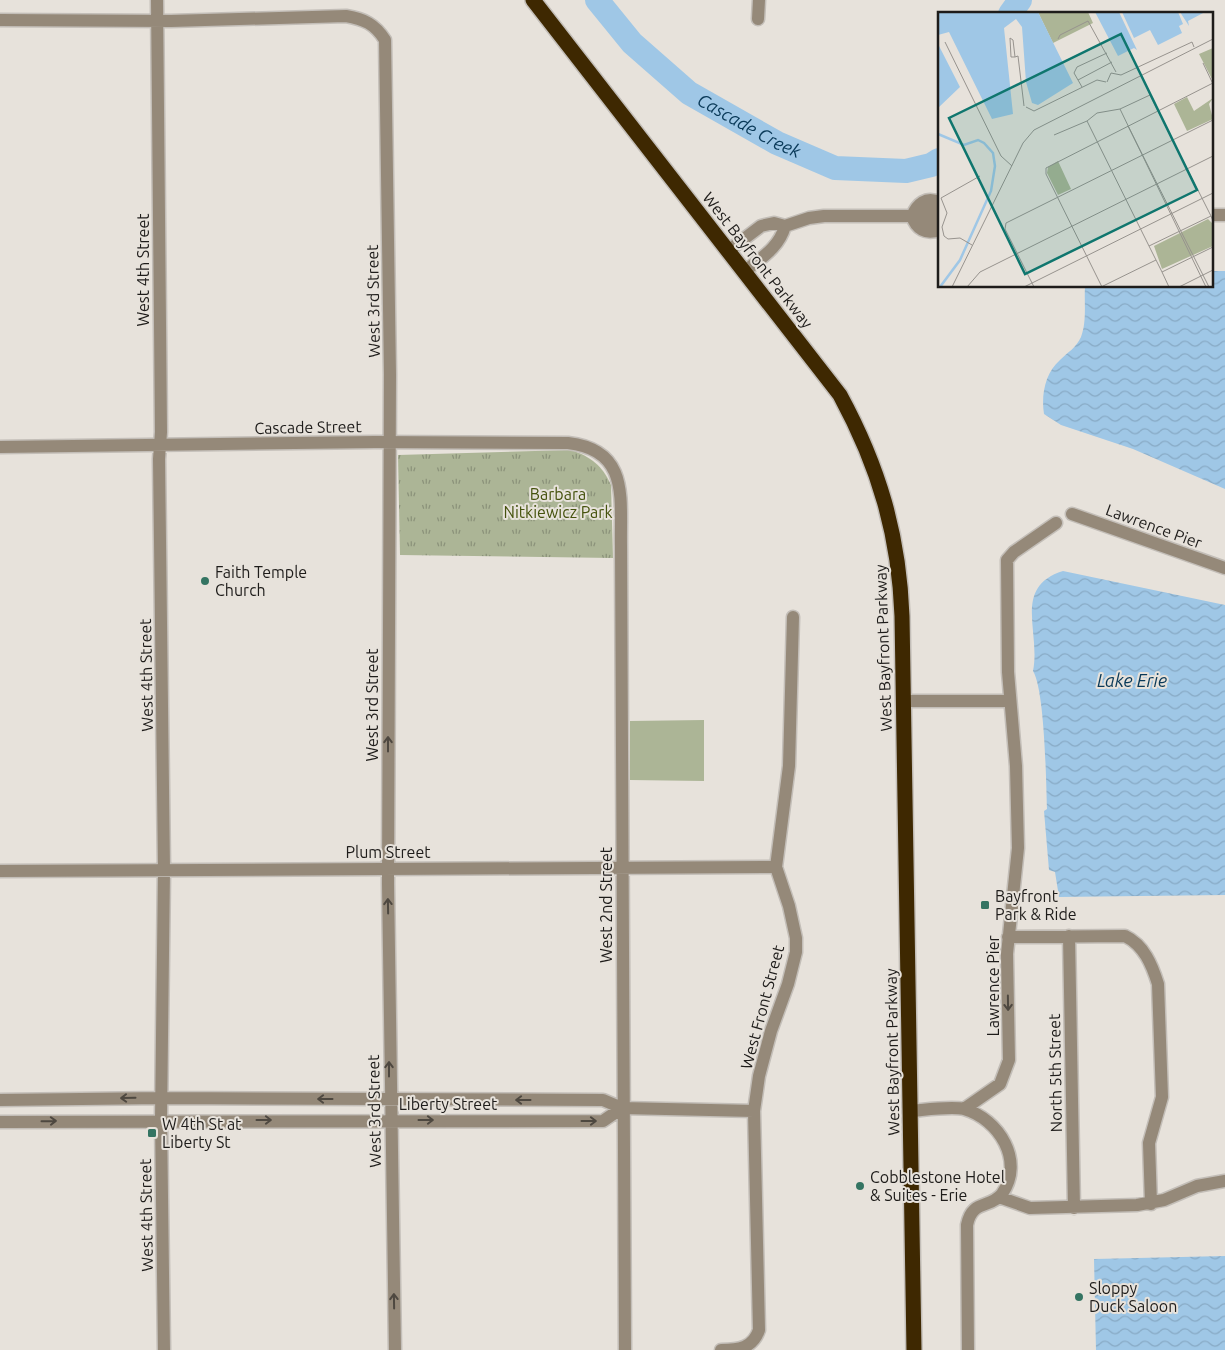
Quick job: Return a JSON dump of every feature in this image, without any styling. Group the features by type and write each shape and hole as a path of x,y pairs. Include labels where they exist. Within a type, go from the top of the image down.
{"highway":[{"name":"West Bayfront Parkway","path":"533,0 840,395 869,452 886,504 898,557 902,616 914,1350"}],"street":[{"name":"West 4th Street","path":"157,0 164,870 161,1120 164,1350"},
{"path":"758,19 759,0"},
{"name":"West 3rd Street","path":"158,20 346,16 370,23 379,30 385,40 390,442 388,869 390,1120 395,1350"},
{"path":"0,20 158,20"},
{"path":"912,216 918,204 927,200 938,202"},
{"path":"728,251 761,226 774,224 785,226 809,218 824,216 912,216 921,210 938,210"},
{"path":"1212,216 1225,215"},
{"path":"912,216 920,222 938,222"},
{"path":"912,216 916,225 924,231 931,233 938,230"},
{"path":"744,272 774,248 781,240 785,226"},
{"name":"Cascade Street","path":"0,447 390,442 568,443 592,449 612,462"},
{"name":"West 2nd Street","path":"612,462 620,487 623,869 622,1108 625,1350"},
{"name":"Lawrence Pier","path":"1072,514 1225,568"},
{"name":"Lawrence Pier","path":"964,1109 994,1090 1007,1070 1009,1060 1008,937 1018,848 1016,766 1010,701 1007,560 1014,552 1056,523"},
{"name":"West Front Street","path":"721,1350 735,1350 749,1346 756,1339 759,1330 760,1303 754,1111 767,1046 788,984 796,952 796,938 789,906 776,867 789,766 793,617"},
{"path":"903,701 1010,701"},
{"name":"Plum Street","path":"0,871 776,867"},
{"name":"North 5th Street","path":"1069,936 1074,1208"},
{"path":"1008,937 1124,936 1137,944 1147,957 1158,984 1162,1097 1149,1143 1151,1204"},
{"name":"Liberty Street","path":"0,1100 162,1098 603,1100 622,1108 754,1111"},
{"name":"Liberty Street","path":"0,1122 161,1120 603,1121 622,1108"},
{"path":"910,1111 964,1109 997,1131 1008,1147 1010,1156 1009,1175 999,1197 971,1211 967,1225 968,1350"},
{"path":"999,1197 1030,1208 1151,1204 1197,1186 1225,1181"}],"green space":[{"name":"Barbara Nitkiewicz Park","path":"571,450 600,467 611,485 613,558 400,555 398,455"},
{"path":"704,720 704,781 630,780 630,721"}],"water":[{"path":"1212,271 1225,271 1225,489 1133,449 1061,425 1044,414 1043,399 1045,385 1055,365 1079,341 1085,318 1085,288 1212,288"},
{"name":"Lake Erie","path":"1063,571 1225,605 1225,895 1059,897 1055,872 1049,870 1044,811 1047,809 1044,737 1040,697 1033,671 1032,612 1033,599 1038,588 1047,578"},
{"path":"1225,1256 1225,1350 1096,1350 1094,1259"}],"waterway":[{"name":"Cascade Creek","path":"597,0 632,43 689,93 777,143 835,168 906,171 931,165 938,161"},
{"name":"Cascade Creek","path":"1011,12 1020,0"}],"place":[{"name":"Faith Temple Church","path":"205,581"},
{"name":"Bayfront Park & Ride","path":"985,905"},
{"name":"W 4th St at Liberty St","path":"152,1133"},
{"name":"Cobblestone Hotel & Suites - Erie","path":"860,1186"},
{"name":"Sloppy Duck Saloon","path":"1079,1297"}]}
